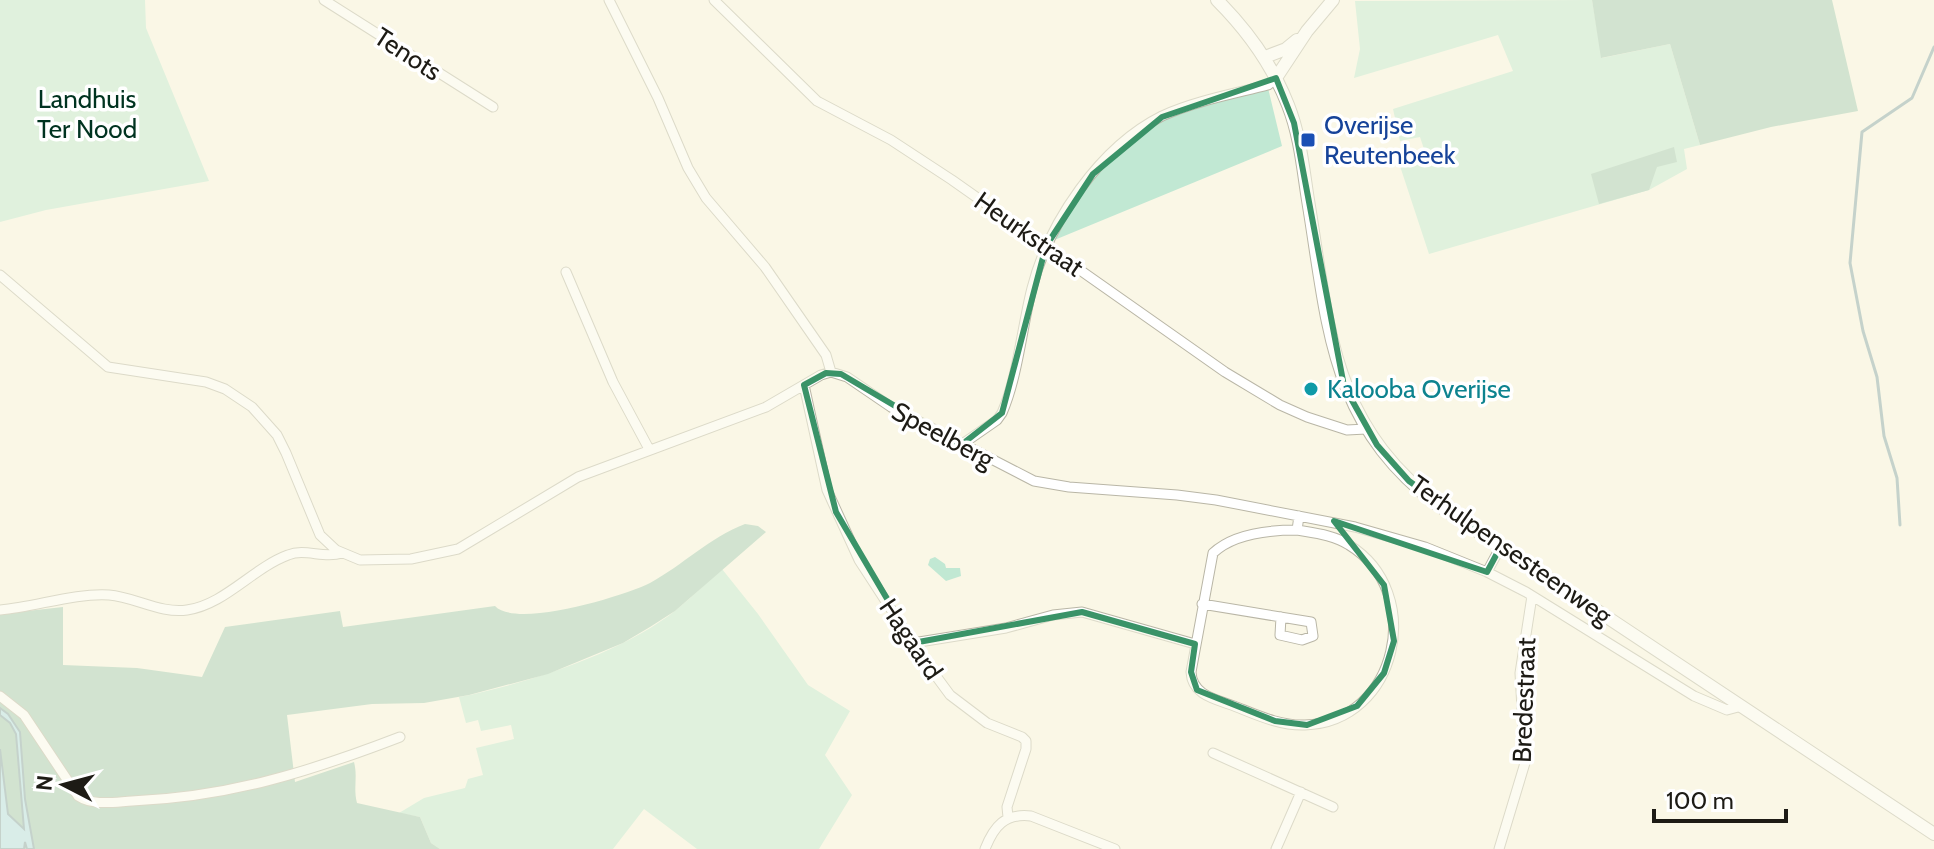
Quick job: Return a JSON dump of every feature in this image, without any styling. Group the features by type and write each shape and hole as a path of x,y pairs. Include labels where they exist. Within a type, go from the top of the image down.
{"main road":[{"name":"Terhulpensesteenweg","path":"1217,0 1265,57 1288,105 1300,151 1335,359 1344,386 1366,429 1409,481 1441,507 1934,834"},
{"path":"1276,78 1307,31 1333,0"},
{"path":"1265,57 1286,49 1307,31"}],"street":[{"name":"Tenots","path":"324,0 493,107"},
{"path":"0,275 108,367 206,382 225,389 252,407 281,443 320,535 342,553 360,560 394,560 428,557 458,549 578,477 766,407 831,372 826,355 765,267 706,198 688,168 658,98 609,0"},
{"name":"Heurkstraat","path":"714,0 817,101 891,140 1225,372 1271,400 1337,428 1366,429"},
{"path":"961,445 997,420 1005,404 1032,287 1046,246 1070,203 1093,174 1140,129 1188,106 1268,85 1276,78"},
{"path":"566,272 613,382 649,449"},
{"name":"Speelberg","path":"831,372 847,377 891,407 1017,474 1051,485 1177,495 1355,527 1425,547 1487,572 1532,596 1694,696 1727,710 1743,705"},
{"name":"Hagaard","path":"804,385 832,501 859,560 941,685 960,705 987,723 1026,741 1007,807 1008,817 998,824 985,849"},
{"path":"1297,530 1299,516"},
{"path":"1311,533 1313,519"},
{"path":"1297,530 1311,533 1353,546 1375,570 1390,600 1394,617 1392,653 1373,690 1357,706 1324,722 1307,725 1262,717 1197,690 1191,681 1191,672 1213,553 1230,541 1265,533 1297,530"},
{"path":"1487,572 1501,546"},
{"path":"0,610 100,595 129,598 185,611 207,604 268,563 292,553 334,556 342,553"},
{"name":"Bredestraat","path":"1499,849 1525,763 1520,673 1532,596"},
{"path":"1202,604 1281,617"},
{"path":"913,643 1082,612 1195,644"},
{"path":"0,696 24,715 78,796 88,802 155,800 222,792 323,767 400,737"},
{"path":"1213,753 1333,807"},
{"path":"1276,849 1301,792"},
{"path":"1008,817 1031,816 1115,849"}],"highlighted area":[{"path":"1276,78 1294,123 1344,386 1377,445 1409,481 1501,546 1487,572 1334,521 1384,585 1394,641 1384,673 1357,706 1307,725 1275,721 1197,690 1191,672 1195,644 1082,612 913,643 836,512 804,385 826,373 841,374 961,445 1002,413 1046,246 1093,174 1162,117"}],"green space":[{"name":"Landhuis Ter Nood","path":"0,0 145,0 146,28 209,181 46,210 0,222"},
{"path":"1592,0 1602,58 1670,44 1700,145 1684,149 1687,169 1649,190 1429,254 1399,163 1425,152 1420,137 1400,141 1393,109 1513,71 1498,35 1354,78 1360,49 1355,1"},
{"path":"1592,0 1832,0 1858,111 1771,127 1700,145 1670,44 1601,58"},
{"path":"1268,88 1282,146 1052,241 1081,195 1109,161 1143,132 1195,106"},
{"path":"1674,147 1677,162 1657,167 1649,190 1599,204 1591,174"},
{"path":"745,524 758,526 766,532 675,611 623,643 548,674 469,695 424,703 372,704 287,715 295,782 354,762 357,803 420,817 431,843 440,849 24,849 24,832 8,814 0,749 0,614 63,607 63,665 137,668 202,677 225,627 340,611 343,627 495,606 507,612 524,614 571,608 650,583"},
{"path":"935,557 946,568 960,568 961,576 946,581 928,565 930,559"},
{"path":"722,569 808,685 850,711 825,755 852,795 819,849 697,849 644,809 613,849 440,849 431,843 420,817 399,813 424,798 465,788 468,779 483,775 476,748 514,739 511,725 481,731 478,720 466,723 459,697 543,675 629,640 676,610"}],"water":[{"path":"0,708 20,732 25,799 34,849 27,849 25,842 24,849 0,849 0,749 8,814 24,829 16,734 10,723 0,715"}],"waterway":[{"path":"1900,525 1897,478 1884,436 1877,377 1863,331 1850,263 1862,132 1912,98 1934,47"}],"place":[{"name":"Overijse Reutenbeek","path":"1308,140"},
{"name":"Kalooba Overijse","path":"1311,389"}]}
